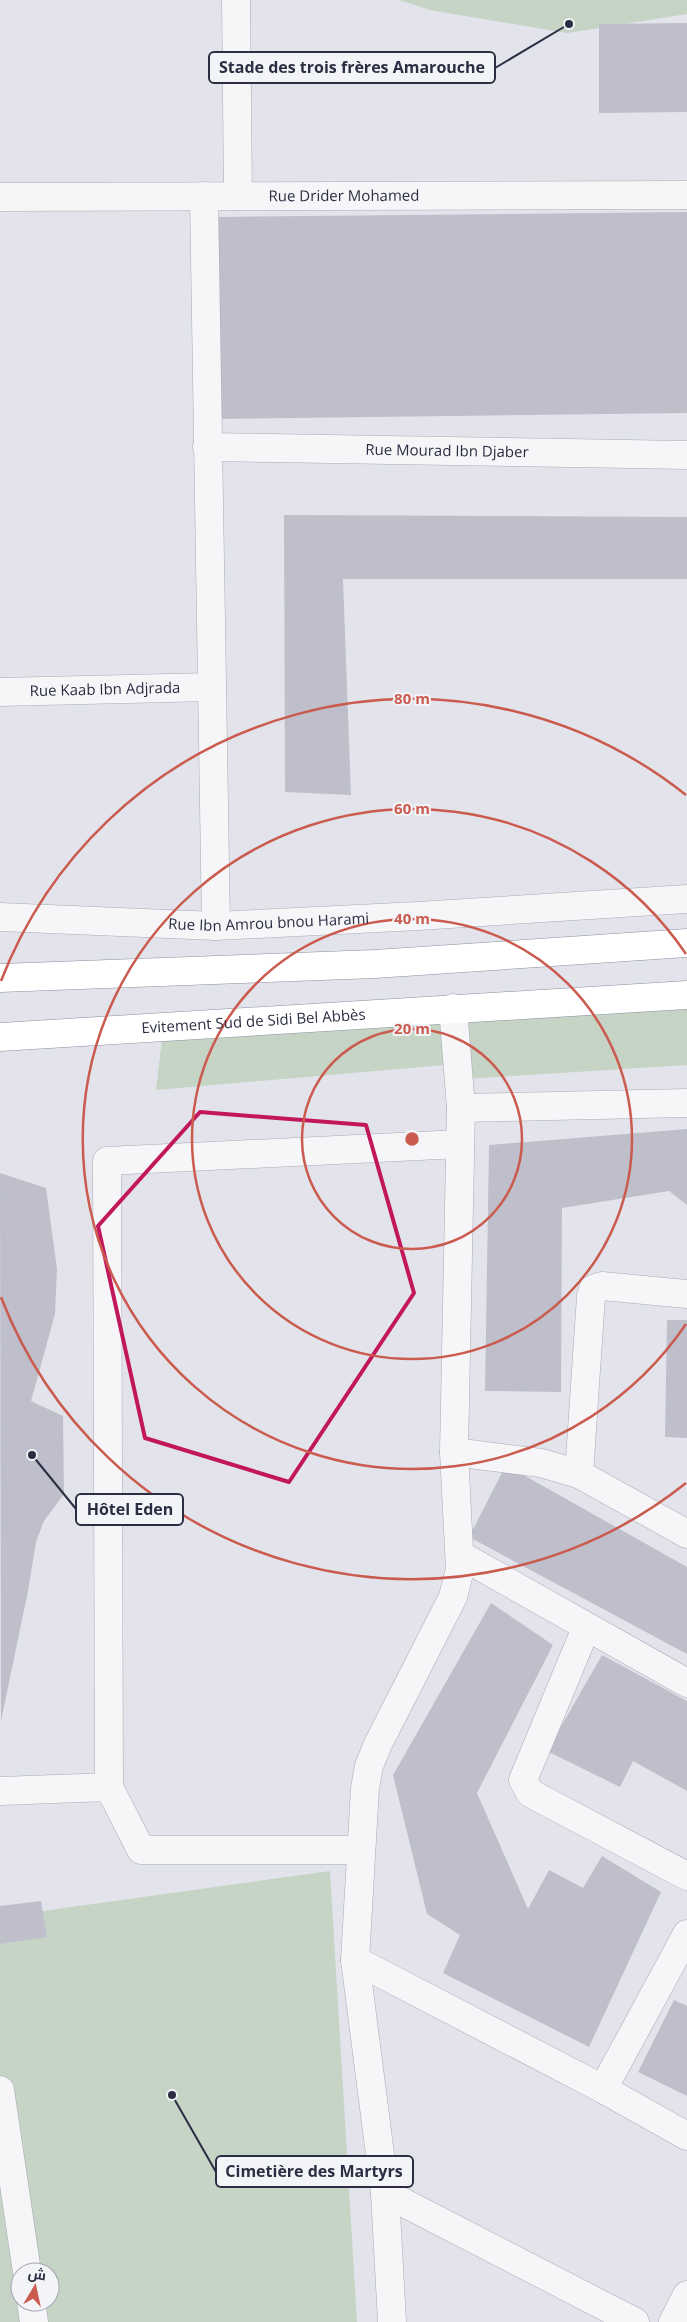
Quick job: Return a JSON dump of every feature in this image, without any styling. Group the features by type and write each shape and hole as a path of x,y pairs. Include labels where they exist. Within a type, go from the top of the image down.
{"highway":[{"path":"0,978 375,964 687,943"},
{"name":"Evitement Sud de Sidi Bel Abbès","path":"0,1037 687,995"}],"street":[{"path":"236,0 238,196"},
{"name":"Rue Drider Mohamed","path":"0,198 687,195"},
{"path":"204,196 216,926"},
{"name":"Rue Mourad Ibn Djaber","path":"207,447 687,455"},
{"name":"Rue Kaab Ibn Adjrada","path":"0,692 211,687"},
{"name":"Rue Ibn Amrou bnou Harami","path":"0,917 216,926 418,916 687,899"},
{"path":"392,2322 385,2193 355,1960 365,1788 369,1766 378,1744 453,1597 458,1583 460,1555 454,1452 461,1108 453,1008"},
{"path":"461,1108 687,1103"},
{"path":"361,1850 140,1850 109,1787 106,1161 460,1144"},
{"path":"579,1474 593,1289 602,1286 687,1294"},
{"path":"454,1452 541,1464 579,1474 687,1534"},
{"path":"460,1555 586,1628 687,1683"},
{"path":"586,1628 523,1780 530,1793 687,1876"},
{"path":"0,1791 109,1787"},
{"path":"603,2089 687,1934"},
{"path":"355,1960 603,2089 687,2136"},
{"path":"0,2090 26,2262"},
{"path":"385,2193 635,2322"},
{"path":"673,2322 687,2295"}],"highlighted area":[{"path":"200,1112 366,1125 414,1293 289,1482 145,1438 98,1226"}],"green space":[{"path":"399,0 687,0 687,14 567,33 430,10"},
{"path":"687,1005 687,1065 450,1080 445,1065 156,1090 162,1039"},
{"path":"330,1871 357,2322 0,2322 0,1917"}],"building":[{"path":"687,23 687,112 599,113 599,24"},
{"path":"687,212 687,413 219,419 216,217"},
{"path":"284,515 687,517 687,579 343,579 351,795 285,792"},
{"path":"687,1129 687,1205 669,1191 562,1208 561,1392 485,1391 489,1145"},
{"path":"0,1173 46,1188 57,1269 55,1314 31,1401 63,1416 64,1494 44,1521 36,1542 28,1591 1,1721"},
{"path":"667,1320 687,1320 687,1438 665,1437"},
{"path":"506,1465 687,1567 687,1654 469,1537"},
{"path":"491,1603 553,1645 477,1793 528,1909 549,1870 583,1888 602,1856 661,1892 589,2047 443,1973 460,1935 427,1914 393,1775"},
{"path":"602,1655 687,1701 687,1791 633,1761 620,1787 547,1751"},
{"path":"41,1901 47,1937 0,1944 0,1906"},
{"path":"674,2000 687,2006 687,2096 638,2072"}],"place":[{"name":"Stade des trois frères Amarouche","path":"569,24"},
{"name":"Hôtel Eden","path":"32,1455"},
{"name":"Cimetière des Martyrs","path":"172,2095"}]}
